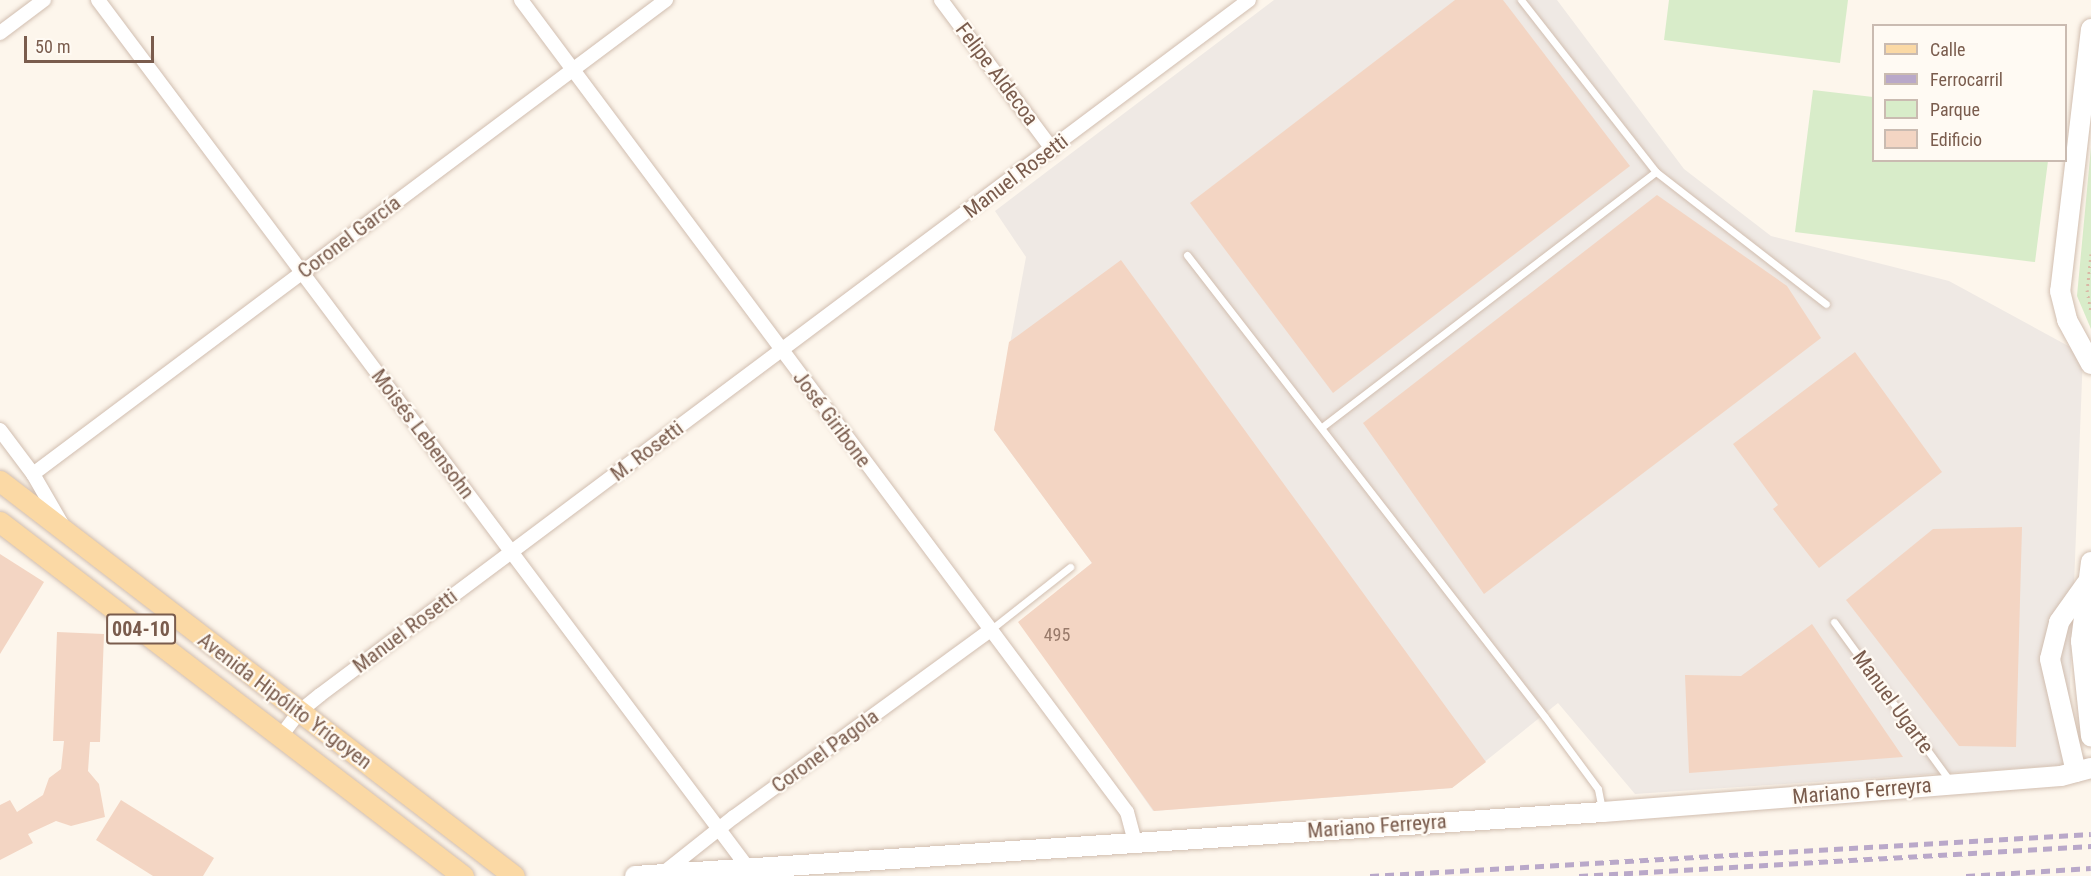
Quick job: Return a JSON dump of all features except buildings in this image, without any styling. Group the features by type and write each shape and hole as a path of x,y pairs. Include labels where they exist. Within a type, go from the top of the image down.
{"main road":[{"name":"Avenida Hipólito Yrigoyen","path":"0,481 514,876"},
{"name":"Avenida Hipólito Yrigoyen","path":"0,522 463,876"}],"street":[{"path":"0,33 44,0"},
{"name":"Moisés Lebensohn","path":"98,0 748,868"},
{"name":"José Giribone","path":"521,0 1127,812 1135,842"},
{"name":"Coronel García","path":"33,474 666,0"},
{"name":"Felipe Aldecoa","path":"941,0 1052,149"},
{"name":"Manuel Rosetti","path":"781,350 1249,0"},
{"path":"2091,29 2060,291 2067,320 2091,364"},
{"name":"M. Rosetti","path":"512,551 781,350"},
{"path":"0,430 33,474 67,533"},
{"name":"Manuel Rosetti","path":"299,712 512,551"},
{"path":"2091,562 2086,584 2081,641 2091,736"},
{"path":"2084,770 2052,678 2051,644 2059,622 2086,584"},
{"name":"Coronel Pagola","path":"661,875 719,828 990,630"},
{"path":"2051,644 2055,637 2069,633 2081,641"},
{"path":"281,736 299,712"},
{"name":"Mariano Ferreyra","path":"635,876 1603,812 2084,770"}],"lane":[{"path":"1521,0 1656,172 1689,194 1826,304"},
{"path":"1322,427 1656,172"},
{"path":"1187,255 1322,427 1598,789 1603,812"},
{"path":"990,630 1070,567"},
{"name":"Manuel Ugarte","path":"1834,622 1952,783"}],"path":[{"path":"2091,254 2087,290 2091,312"}],"shaded area":[{"path":"1274,0 1557,0 1684,169 1771,236 1949,281 2083,354 2067,765 1635,794 1558,703 1452,788 1153,811 1058,675 1095,648 1057,591 1092,563 994,430 1026,257 995,211"}],"green space":[{"path":"1669,0 1848,0 1840,63 1664,40"},
{"path":"1813,90 1872,97 1872,162 2048,162 2035,262 1795,232"},
{"path":"2091,147 2091,329 2077,296"}],"railway":[{"path":"1370,876 2091,834"},
{"path":"1579,876 2091,846"},
{"path":"1966,876 2091,868"}]}
